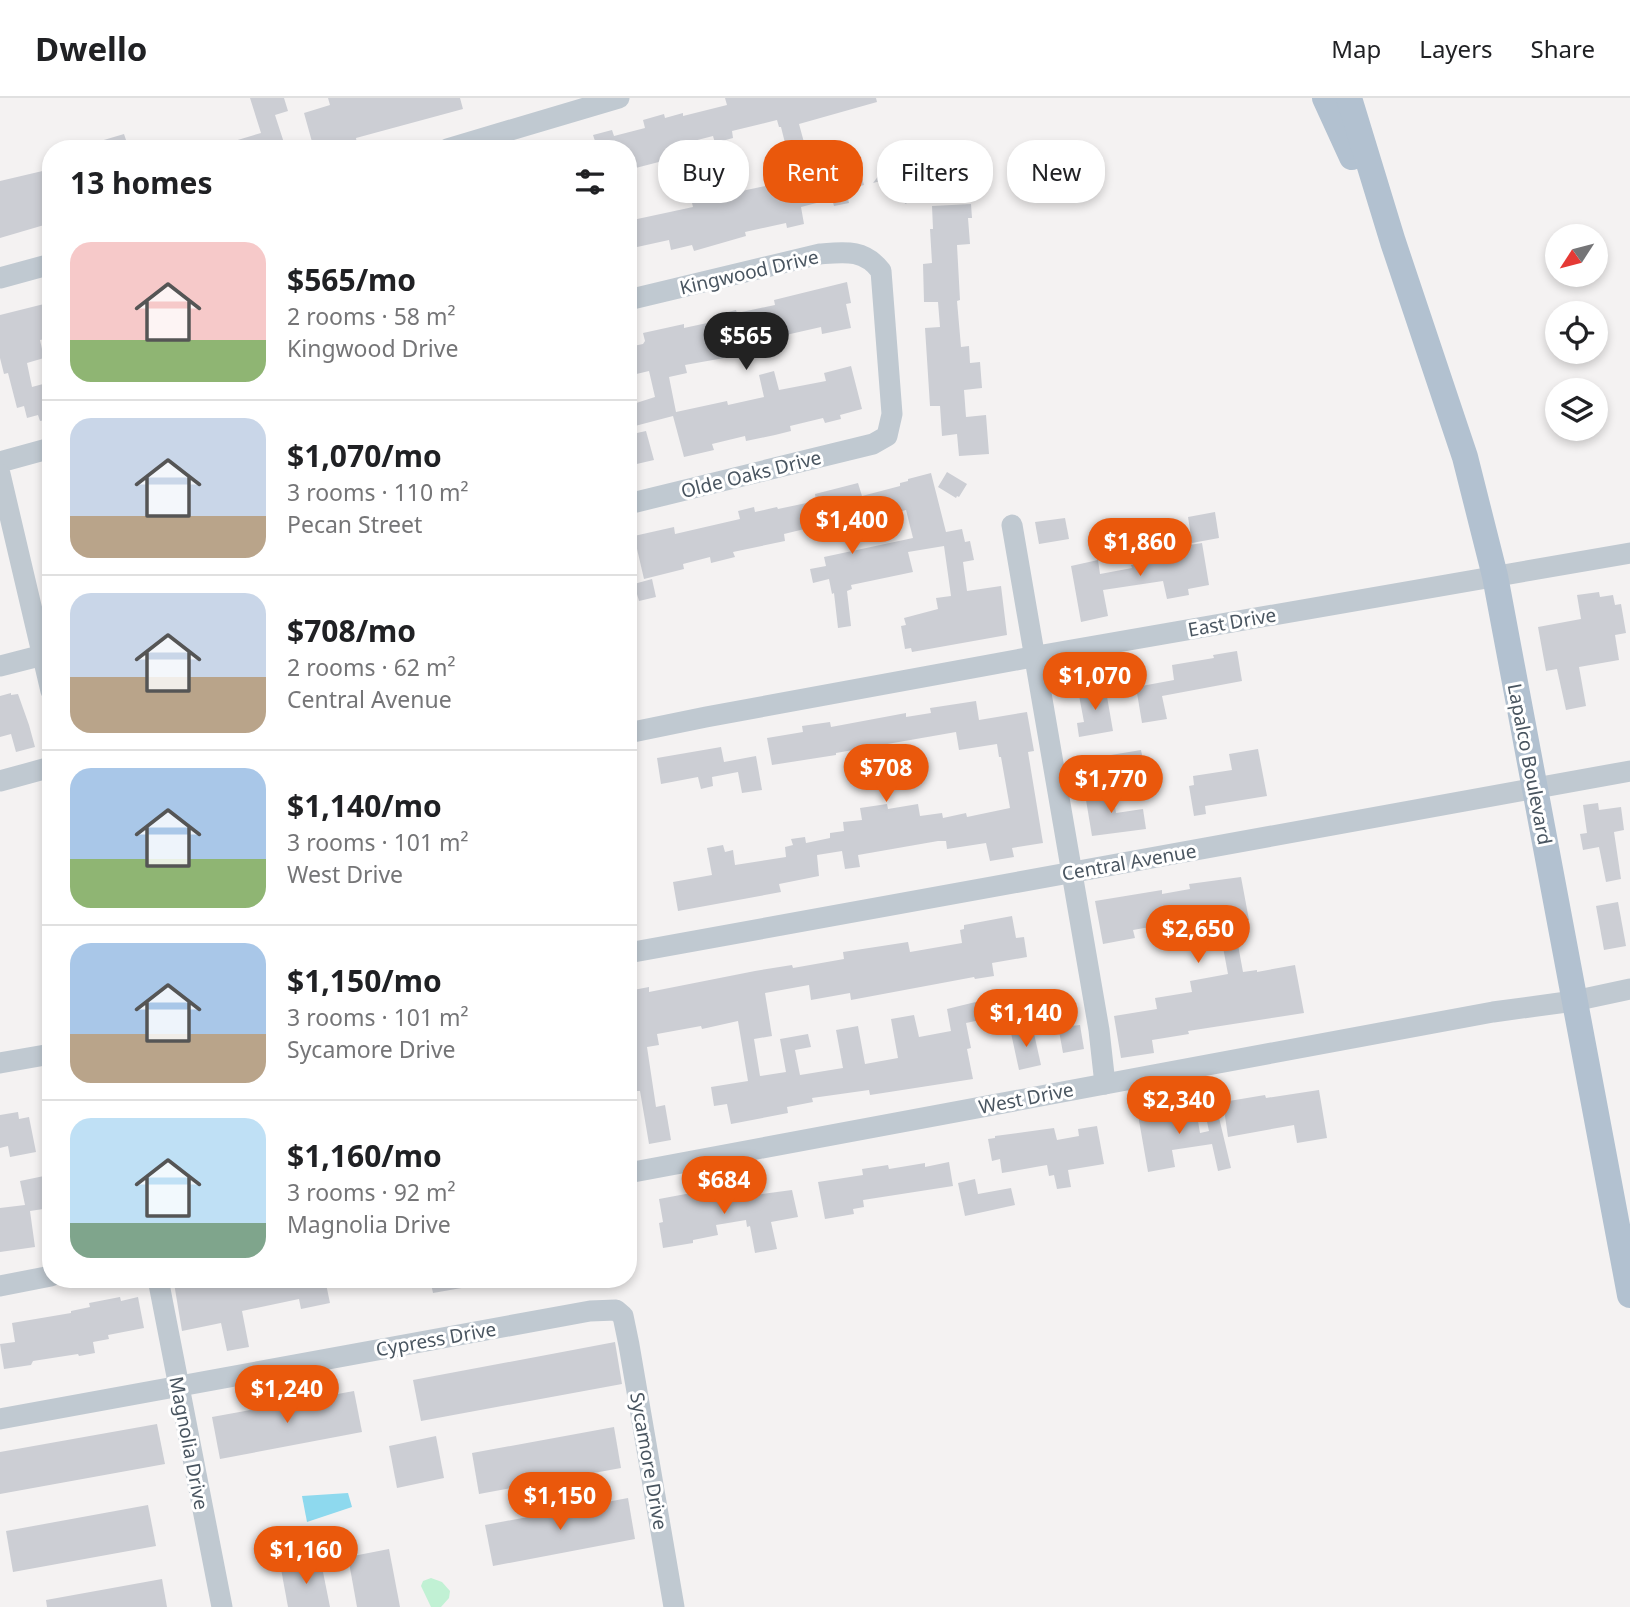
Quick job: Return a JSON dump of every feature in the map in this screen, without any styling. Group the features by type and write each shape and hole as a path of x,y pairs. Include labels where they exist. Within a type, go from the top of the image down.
{"main road":[{"name":"Lapalco Boulevard","path":"1325,98 1392,242"},
{"name":"Lapalco Boulevard","path":"1349,98 1392,242 1465,457 1495,576 1630,1296"}],"street":[{"path":"477,140 619,98"},
{"name":"Kingwood Drive","path":"637,298 820,254 845,252 871,258 881,271 892,414 887,436 873,444"},
{"path":"0,278 42,266"},
{"name":"Olde Oaks Drive","path":"637,502 873,444"},
{"path":"42,452 0,474 42,635"},
{"path":"1012,525 1099,1030 1105,1084"},
{"name":"East Drive","path":"637,731 1034,657 1630,553"},
{"path":"0,666 42,655"},
{"path":"0,781 42,769"},
{"name":"Central Avenue","path":"637,951 1630,771"},
{"name":"West Drive","path":"637,1168 1630,989"},
{"path":"0,1063 42,1056"},
{"path":"0,1286 42,1278"},
{"name":"Magnolia Drive","path":"160,1288 222,1607"},
{"name":"Cypress Drive","path":"0,1419 590,1311 616,1310 623,1316"},
{"name":"Sycamore Drive","path":"623,1316 674,1607"}],"green space":[{"path":"431,1578 442,1582 450,1591 449,1598 441,1607 431,1607 421,1586 423,1581"}],"water":[{"path":"348,1493 352,1507 307,1522 302,1496"}],"building":[{"path":"250,98 284,98 288,111 275,115 283,140 238,140 261,133"},
{"path":"328,98 460,98 463,109 356,140 312,140 304,113 330,105"},
{"path":"725,98 876,98 877,102 799,124 803,140 784,140 777,120 732,131 733,138 726,140 714,140 713,136 698,140 658,140 658,162 637,168 637,140 595,140 593,135 612,130 614,136 645,128 643,120 664,114 665,118 683,113 683,116 727,105"},
{"path":"124,134 126,140 104,140"},
{"path":"42,171 42,226 0,238 0,181"},
{"path":"763,186 763,203 816,203 801,207 804,224 787,228 786,223 745,232 746,236 694,251 692,245 671,250 669,240 637,247 637,219 693,207 692,203 749,203 749,189"},
{"path":"971,204 972,218 968,218 970,244 957,245 960,300 957,301 961,347 969,346 970,363 980,362 982,388 964,390 966,417 986,415 989,454 959,456 957,434 942,436 940,406 930,406 925,328 940,327 938,302 924,302 923,264 932,263 932,206"},
{"path":"847,282 851,303 846,304 851,328 822,334 821,327 777,337 779,343 762,347 761,342 723,350 724,358 685,365 687,373 669,377 676,412 727,401 728,405 764,397 759,375 774,371 779,390 826,381 824,373 851,366 862,409 840,415 841,419 825,423 823,418 790,426 791,431 775,435 746,441 745,436 712,444 714,450 684,457 673,416 637,425 637,403 655,397 649,371 637,374 637,345 645,341 643,333 684,324 684,328 721,320 720,314 775,305 774,300"},
{"path":"42,304 42,359 27,363 32,387 42,384 42,421 38,415 27,418 24,406 17,408 8,373 4,374 0,358 0,315"},
{"path":"646,431 654,460 637,464 637,433"},
{"path":"947,472 967,484 959,497 956,498 938,487"},
{"path":"931,473 946,532 962,529 965,542 970,541 974,560 963,562 967,591 1001,586 1007,635 912,652 911,648 905,649 901,626 906,625 904,618 938,609 936,598 951,596 944,546 908,552 913,572 851,585 852,589 847,591 851,626 838,628 834,593 832,594 829,579 813,583 810,569 826,566 824,557 913,538 906,510 827,531 825,524 784,534 785,541 733,552 735,557 711,563 710,557 683,564 684,569 644,579 637,549 637,535 674,527 675,534 740,519 738,511 754,507 755,512 816,501 815,494 858,483 862,496 900,486 900,483"},
{"path":"1215,512 1219,538 1192,543 1188,517"},
{"path":"1065,518 1069,539 1039,544 1035,522"},
{"path":"1202,543 1209,585 1188,589 1189,595 1167,599 1163,581 1103,590 1108,616 1081,622 1071,566 1098,560 1100,574 1160,560 1158,550"},
{"path":"652,579 656,597 639,601 637,583"},
{"path":"1599,592 1600,597 1613,595 1615,605 1621,604 1626,633 1615,635 1619,660 1579,667 1586,706 1566,710 1557,669 1546,671 1538,627 1581,619 1577,595"},
{"path":"1237,651 1242,681 1162,696 1167,719 1142,723 1136,687 1174,680 1172,665"},
{"path":"1105,685 1113,731 1079,737 1077,723 1084,722 1078,690"},
{"path":"18,694 35,747 16,752 11,734 0,737 0,696"},
{"path":"976,701 979,720 1027,712 1034,751 1028,752 1043,843 1012,848 1014,857 990,861 986,843 947,849 946,841 938,841 858,855 860,867 845,869 842,851 817,855 819,876 779,884 781,892 678,911 673,882 712,875 707,848 723,845 725,852 733,850 735,865 786,857 785,847 793,845 791,839 805,837 806,843 830,838 830,833 844,831 843,822 862,820 860,808 887,804 888,809 918,804 920,816 942,813 943,818 966,813 967,817 1010,808 997,744 959,750 956,732 772,765 767,738 803,732 802,726 830,722 831,727 906,713 906,717 931,713 930,708"},
{"path":"721,747 724,762 756,756 762,790 742,793 738,772 712,777 713,786 701,789 698,777 661,784 657,758"},
{"path":"1258,749 1267,796 1205,806 1206,814 1194,816 1189,786 1194,785 1193,776 1232,770 1229,754"},
{"path":"1141,750 1145,770 1109,777 1105,756"},
{"path":"1112,789 1116,813 1143,809 1146,829 1092,836 1085,794"},
{"path":"1598,803 1599,810 1621,807 1624,830 1614,832 1621,879 1606,882 1599,847 1583,850 1580,834 1587,833 1583,805"},
{"path":"1241,877 1249,920 1234,923 1243,972 1295,965 1304,1013 1188,1031 1189,1034 1152,1040 1154,1053 1121,1058 1114,1016 1157,1009 1155,998 1192,992 1190,981 1228,974 1222,942 1202,945 1201,940 1194,941 1192,931 1187,931 1183,921 1133,930 1135,938 1103,944 1095,901 1162,890 1162,894 1190,889 1189,884"},
{"path":"1618,902 1626,946 1604,950 1596,906"},
{"path":"1012,916 1016,938 1024,937 1027,957 992,963 994,976 974,977 851,1000 850,993 811,1000 809,985 765,993 772,1036 754,1039 760,1076 786,1072 780,1039 808,1034 811,1047 795,1050 800,1075 843,1068 836,1030 858,1026 865,1064 898,1058 891,1019 914,1015 919,1037 951,1031 947,1009 992,998 995,1017 966,1023 971,1048 967,1049 973,1079 870,1095 869,1090 812,1098 813,1102 787,1107 788,1113 731,1124 727,1104 714,1106 711,1087 748,1081 738,1021 702,1029 701,1026 657,1034 659,1045 647,1047 656,1107 665,1105 671,1140 649,1144 640,1091 637,1091 637,989 649,987 649,992 755,971 792,965 793,968 844,959 843,952 908,942 910,952 962,943 960,930 964,929 964,925"},
{"path":"1067,1004 1071,1026 1080,1025 1084,1049 1063,1053 1059,1031 1049,1032 1044,1008"},
{"path":"1033,1029 1041,1065 1019,1070 1011,1033"},
{"path":"1319,1090 1327,1138 1297,1143 1294,1125 1228,1137 1223,1102"},
{"path":"1163,1105 1165,1114 1196,1109 1200,1133 1209,1131 1204,1108 1216,1105 1231,1168 1218,1171 1212,1144 1172,1150 1175,1167 1148,1172 1137,1109"},
{"path":"18,1112 19,1119 29,1117 36,1152 10,1157 8,1146 0,1148 0,1115"},
{"path":"1097,1126 1104,1164 1068,1170 1071,1187 1057,1189 1054,1175 1049,1176 1047,1165 1002,1173 1000,1159 992,1161 988,1139 995,1136 1054,1128 1057,1140 1079,1136 1078,1129"},
{"path":"949,1162 953,1186 863,1200 864,1207 853,1209 854,1214 825,1219 818,1182 863,1175 862,1169 888,1165 889,1169 925,1163 925,1167"},
{"path":"42,1176 42,1209 30,1211 35,1247 0,1252 0,1208 25,1205 20,1181"},
{"path":"975,1179 978,1194 1011,1188 1015,1205 965,1216 958,1183"},
{"path":"723,1187 725,1199 792,1190 798,1217 771,1222 777,1249 755,1253 750,1226 747,1227 746,1220 716,1225 718,1235 663,1248 659,1223 663,1222 659,1199"},
{"path":"175,1288 327,1288 330,1303 301,1309 299,1299 242,1311 249,1347 227,1351 221,1323 182,1331"},
{"path":"432,1288 462,1288 433,1293"},
{"path":"120,1297 121,1301 138,1297 144,1328 108,1335 109,1339 93,1342 95,1353 33,1361 31,1365 4,1369 0,1344 15,1342 12,1323 71,1313 90,1307 89,1303"},
{"path":"615,1342 622,1384 421,1421 413,1380"},
{"path":"354,1391 362,1432 220,1459 212,1417"},
{"path":"157,1424 165,1464 0,1494 0,1452"},
{"path":"614,1427 621,1468 479,1494 472,1453"},
{"path":"436,1436 444,1478 397,1488 389,1446"},
{"path":"628,1498 635,1539 493,1566 485,1525"},
{"path":"148,1505 156,1546 13,1572 6,1531"},
{"path":"389,1549 400,1607 357,1607 348,1557"},
{"path":"321,1562 330,1607 288,1607 281,1569"},
{"path":"162,1579 167,1607 47,1607 46,1600"}]}
